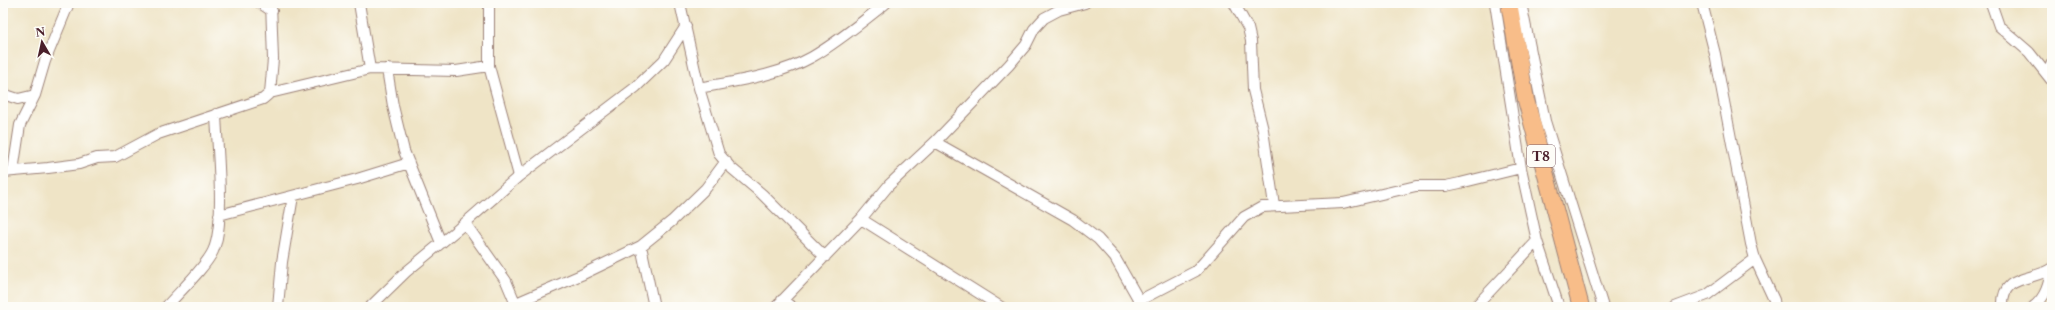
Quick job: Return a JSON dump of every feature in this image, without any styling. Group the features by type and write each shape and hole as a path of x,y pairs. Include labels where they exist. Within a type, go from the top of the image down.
{"main road":[{"name":"T8","path":"1510,3 1526,100 1581,307"}],"street":[{"path":"69,3 45,61 35,95 20,125 8,171 79,164 97,158 115,157 158,134 257,102 270,93 370,68 456,71 489,66"},
{"path":"260,3 271,7 273,58 270,93"},
{"path":"359,3 370,68"},
{"path":"489,3 489,66 519,176"},
{"path":"680,3 699,88 719,154 762,194 825,257"},
{"path":"699,88 779,70 811,58 886,3"},
{"path":"779,304 861,220 889,185 935,142 1009,65 1026,45 1034,29 1044,18 1059,10 1085,3"},
{"path":"1234,3 1248,28 1251,41 1253,90 1263,130 1274,205"},
{"path":"1495,3 1522,168 1537,241 1559,307"},
{"path":"1521,3 1545,121 1603,307"},
{"path":"1702,3 1715,54 1745,218 1755,259 1774,300 1775,307"},
{"path":"1991,3 1999,26 2029,52 2050,77"},
{"path":"370,307 406,272 519,176 636,87 664,60 686,26"},
{"path":"2050,77 2052,63"},
{"path":"387,68 393,106 404,151 441,243"},
{"path":"3,94 18,98 35,95"},
{"path":"166,307 213,251 217,238 216,114"},
{"path":"935,142 1073,220 1098,239 1115,258 1137,305 1144,298 1173,285 1196,271 1244,217 1262,207 1274,205 1343,203 1416,186 1446,186 1522,168"},
{"path":"465,223 506,281 517,305 641,246 672,221 706,188 726,161"},
{"path":"218,215 293,196 409,163"},
{"path":"278,307 282,262 293,196"},
{"path":"861,220 1001,307"},
{"path":"1475,307 1537,241"},
{"path":"641,246 654,307"},
{"path":"1675,307 1707,294 1755,259"},
{"path":"2003,307 2004,295 2009,286 2017,280 2045,273 2052,268"},
{"path":"2033,307 2039,303 2044,295 2049,283 2052,268"},
{"path":"779,304 792,307"}]}
